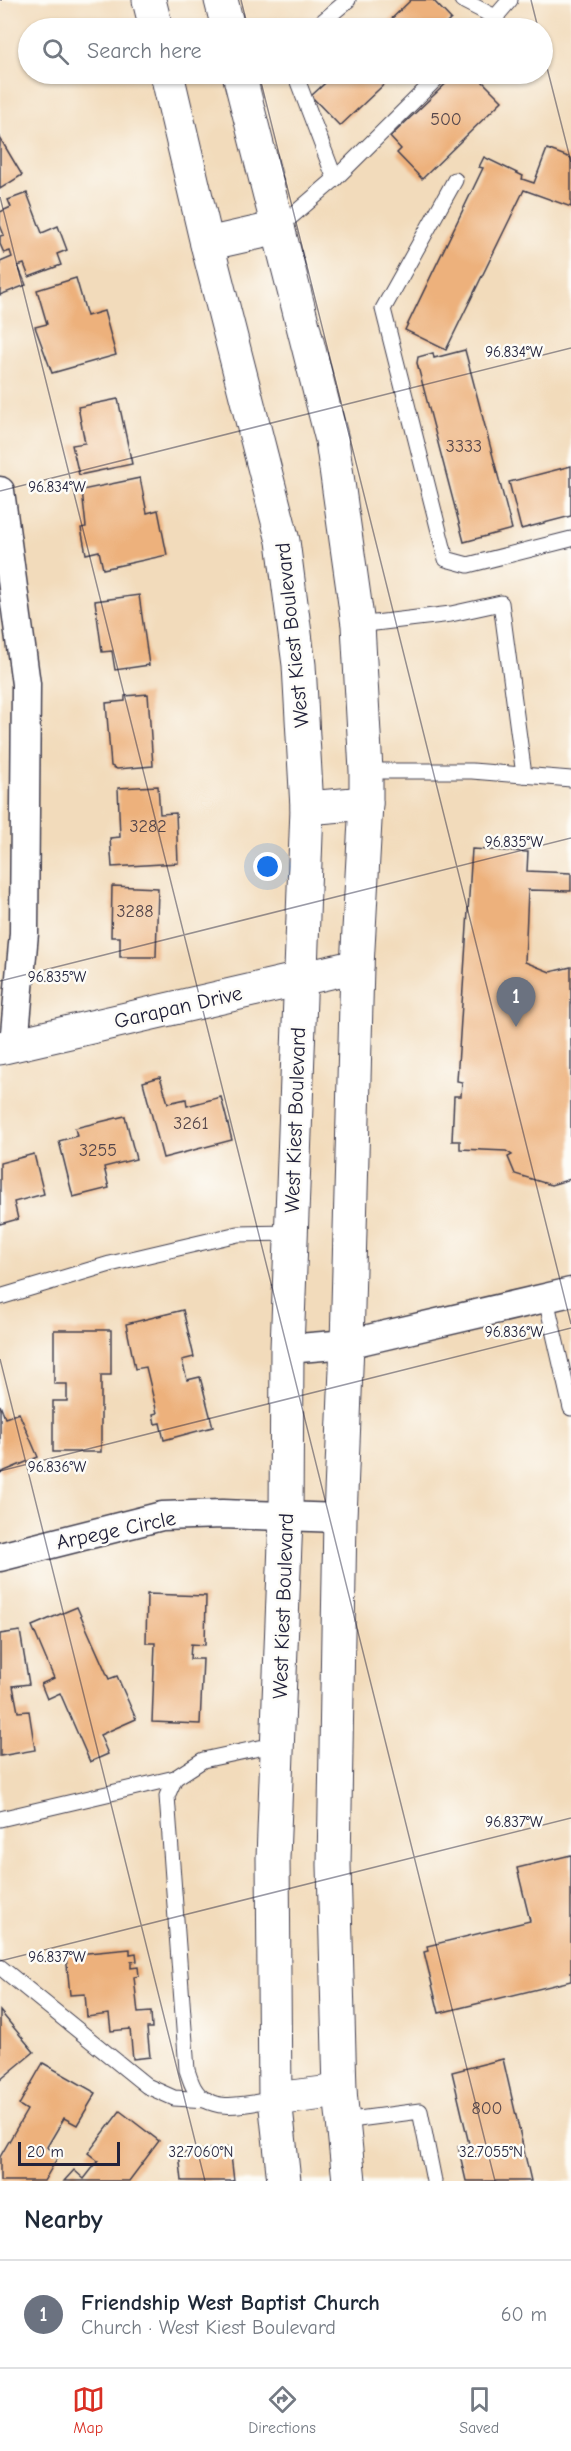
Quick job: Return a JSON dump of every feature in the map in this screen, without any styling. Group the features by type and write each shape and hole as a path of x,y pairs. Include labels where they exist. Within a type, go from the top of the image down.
{"main road":[{"path":"149,0 154,18"},
{"path":"221,0 226,18"},
{"name":"West Kiest Boulevard","path":"168,84 283,541 299,665 307,808 287,1349 286,1516 273,1858 275,2099 284,2181"},
{"path":"242,84 332,440 358,625 366,771 357,966 348,1344 340,1518 334,1865 342,2106 349,2181"},
{"path":"207,244 278,228"},
{"path":"307,808 366,803"},
{"name":"Garapan Drive","path":"5,1041 300,980 357,966"},
{"path":"275,2099 342,2106"}],"street":[{"path":"0,491 26,684 24,933 5,1041"},
{"path":"287,1349 348,1344 559,1295"},
{"name":"Arpege Circle","path":"0,1557 162,1516 222,1514 340,1518"}],"lane":[{"path":"327,18 348,0"},
{"path":"462,0 485,18"},
{"path":"495,18 510,0"},
{"path":"299,84 335,180"},
{"path":"278,228 335,180 431,84"},
{"path":"455,180 383,309 446,559 468,565 571,539"},
{"path":"358,625 451,614 501,603 524,775"},
{"path":"366,771 472,771 571,779"},
{"path":"0,1297 110,1264 238,1234 291,1233"},
{"path":"559,1295 571,1408"},
{"path":"0,1819 175,1779 203,1760 278,1744"},
{"path":"175,1779 167,1796 187,2070 194,2090 207,2100"},
{"path":"0,1967 147,2086 174,2098 207,2100 226,2106 275,2099"},
{"path":"342,2106 420,2111 434,2181"}],"building":[{"path":"411,0 433,0 450,18 392,18"},
{"path":"324,84 384,84 340,126 311,96"},
{"path":"446,84 485,84 502,101 422,179 397,153 401,149 390,137"},
{"path":"0,138 22,175 0,189"},
{"path":"547,149 571,158 571,207 524,190 446,350 405,330 483,168 479,167 484,157 523,176 522,179 534,183"},
{"path":"27,193 42,233 58,226 67,250 57,254 61,265 29,277 24,264 18,266 26,285 0,295 0,262 12,257 10,251 4,253 0,244 0,236 4,235 0,225 0,212 11,207 8,200"},
{"path":"76,278 87,316 104,311 116,355 52,373 35,327 47,324 37,290"},
{"path":"465,350 512,529 464,542 417,363 418,357 433,353 434,358"},
{"path":"118,399 132,464 79,475 72,445 85,443 78,407"},
{"path":"571,466 571,516 521,529 509,482"},
{"path":"140,478 147,513 158,510 167,555 103,569 99,551 86,554 81,528 86,527 82,490"},
{"path":"139,595 149,665 115,670 112,651 102,652 95,601"},
{"path":"148,694 153,766 117,769 111,766 106,703 125,701 125,696"},
{"path":"158,786 160,814 176,813 178,863 112,867 110,838 120,837 118,788"},
{"path":"472,849 528,852 527,871 571,873 571,891 528,890 525,962 550,972 571,967 571,1179 551,1185 515,1174 508,1157 512,1155 506,1151 460,1149 460,1141 452,1141 454,1096 461,1096 462,1082 457,1081"},
{"path":"112,886 158,888 156,957 120,957 120,937 111,937"},
{"path":"160,1077 168,1103 186,1099 187,1106 221,1097 232,1140 163,1158 143,1082"},
{"path":"125,1116 136,1159 104,1167 109,1188 73,1197 59,1141 77,1136 75,1128"},
{"path":"34,1154 44,1194 14,1202 18,1219 0,1224 0,1163"},
{"path":"183,1310 194,1357 182,1360 187,1380 200,1377 213,1427 164,1440 160,1423 155,1424 153,1414 157,1413 146,1367 135,1369 126,1324"},
{"path":"54,1330 111,1330 111,1375 101,1375 101,1452 53,1452 53,1401 67,1401 67,1384 54,1384"},
{"path":"0,1405 5,1418 19,1413 38,1457 0,1473"},
{"path":"147,1594 206,1596 205,1645 191,1644 190,1659 203,1659 200,1724 152,1722 155,1643 146,1643"},
{"path":"77,1607 109,1679 117,1676 136,1719 100,1735 108,1754 90,1762 60,1693 47,1699 41,1684 54,1678 32,1626"},
{"path":"20,1631 29,1684 13,1686 18,1712 29,1711 35,1750 0,1756 0,1634"},
{"path":"571,1855 571,1981 439,2013 424,1952 428,1951 427,1946 530,1921 517,1868"},
{"path":"130,1949 130,1954 136,1953 137,1961 131,1962 131,1968 138,1967 139,1976 134,1977 138,2013 151,2012 152,2028 147,2028 150,2057 133,2059 130,2029 111,2031 109,2014 87,2017 85,1994 70,1995 66,1955"},
{"path":"0,2011 34,2052 0,2080"},
{"path":"503,2059 531,2181 466,2181 458,2146 469,2144 452,2072"},
{"path":"43,2063 96,2093 77,2125 64,2118 47,2147 59,2155 44,2181 0,2181 0,2157 27,2110 19,2105"},
{"path":"120,2111 159,2141 129,2181 64,2181 74,2170 84,2179 98,2161 88,2153"},
{"path":"230,2147 234,2181 182,2181 179,2153"}],"place":[{"name":"Friendship West Baptist Church","path":"516,1027"}]}
